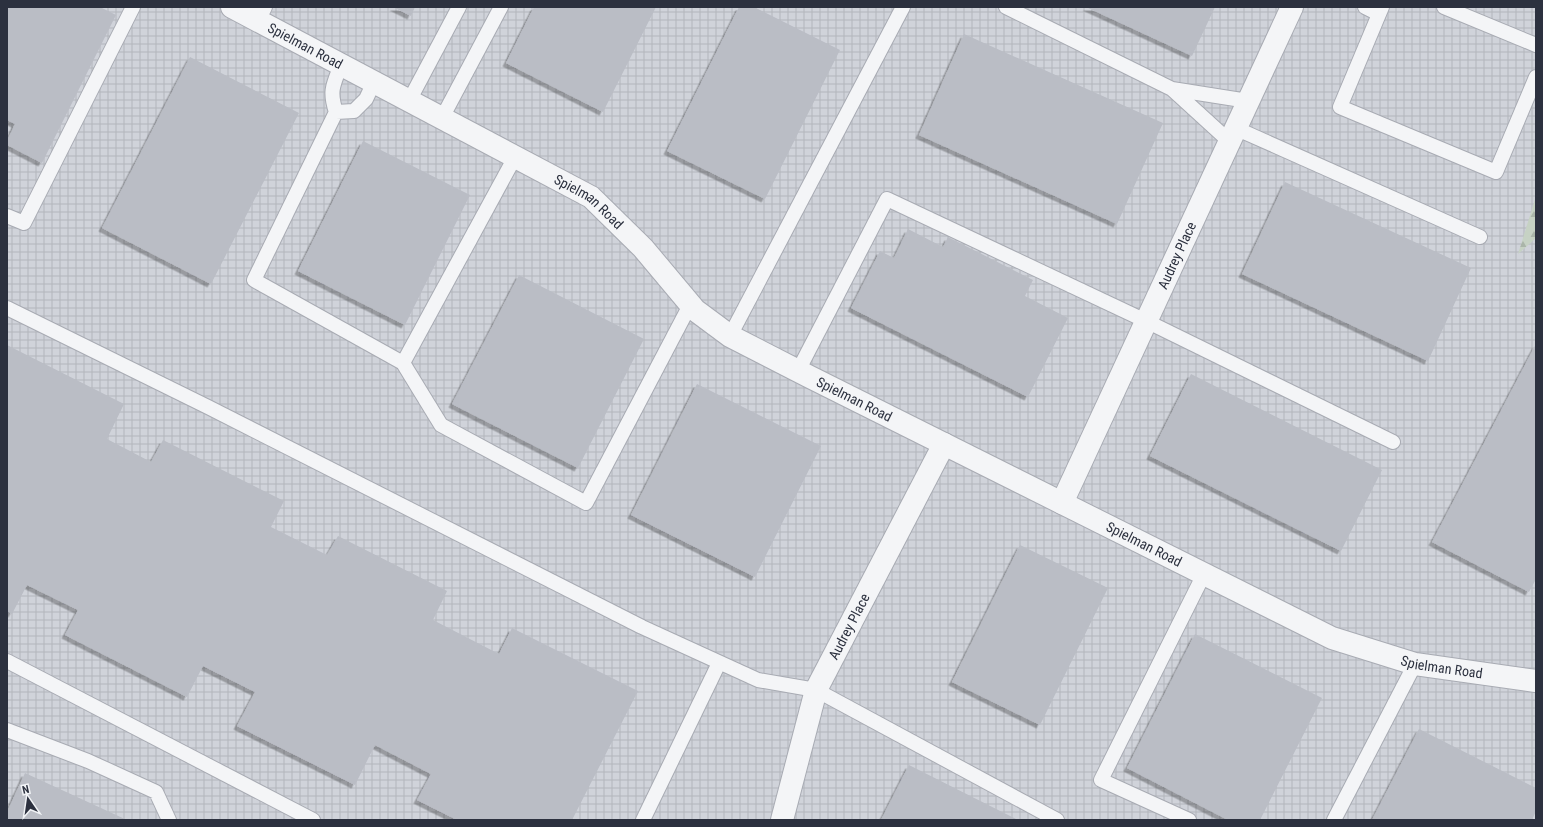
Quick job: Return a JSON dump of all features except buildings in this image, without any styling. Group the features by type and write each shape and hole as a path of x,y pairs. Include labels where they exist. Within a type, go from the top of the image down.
{"street":[{"name":"Spielman Road","path":"232,7 262,14 341,65 591,197 643,248 690,305 730,336 1332,638 1415,664 1536,681"},
{"name":"Audrey Place","path":"1062,503 1292,7"},
{"name":"Audrey Place","path":"782,820 816,690 944,444"}],"lane":[{"path":"7,216 24,223 133,7"},
{"path":"409,101 459,7"},
{"path":"442,118 500,7"},
{"path":"730,336 904,7"},
{"path":"1006,7 1172,89 1232,135 1480,237"},
{"path":"1365,7 1380,11 1340,107 1496,172 1536,77"},
{"path":"1444,7 1536,45"},
{"path":"341,65 332,86 332,99 336,112 254,280 403,363 441,425 586,503 690,305"},
{"path":"336,112 354,111 366,99 374,82"},
{"path":"1172,89 1248,101"},
{"path":"403,363 515,157"},
{"path":"798,371 887,198 1146,321 1393,442"},
{"path":"7,308 208,407 642,627 758,680 816,690 1057,820"},
{"path":"1189,820 1101,780 1204,574"},
{"path":"7,661 313,820"},
{"path":"643,820 720,663"},
{"path":"1334,820 1415,664"},
{"path":"7,730 88,761 156,792 169,820"}],"shaded area":[{"path":"7,7 1536,7 1536,820 7,820"}],"green space":[{"path":"1536,196 1536,238 1518,254"}]}
